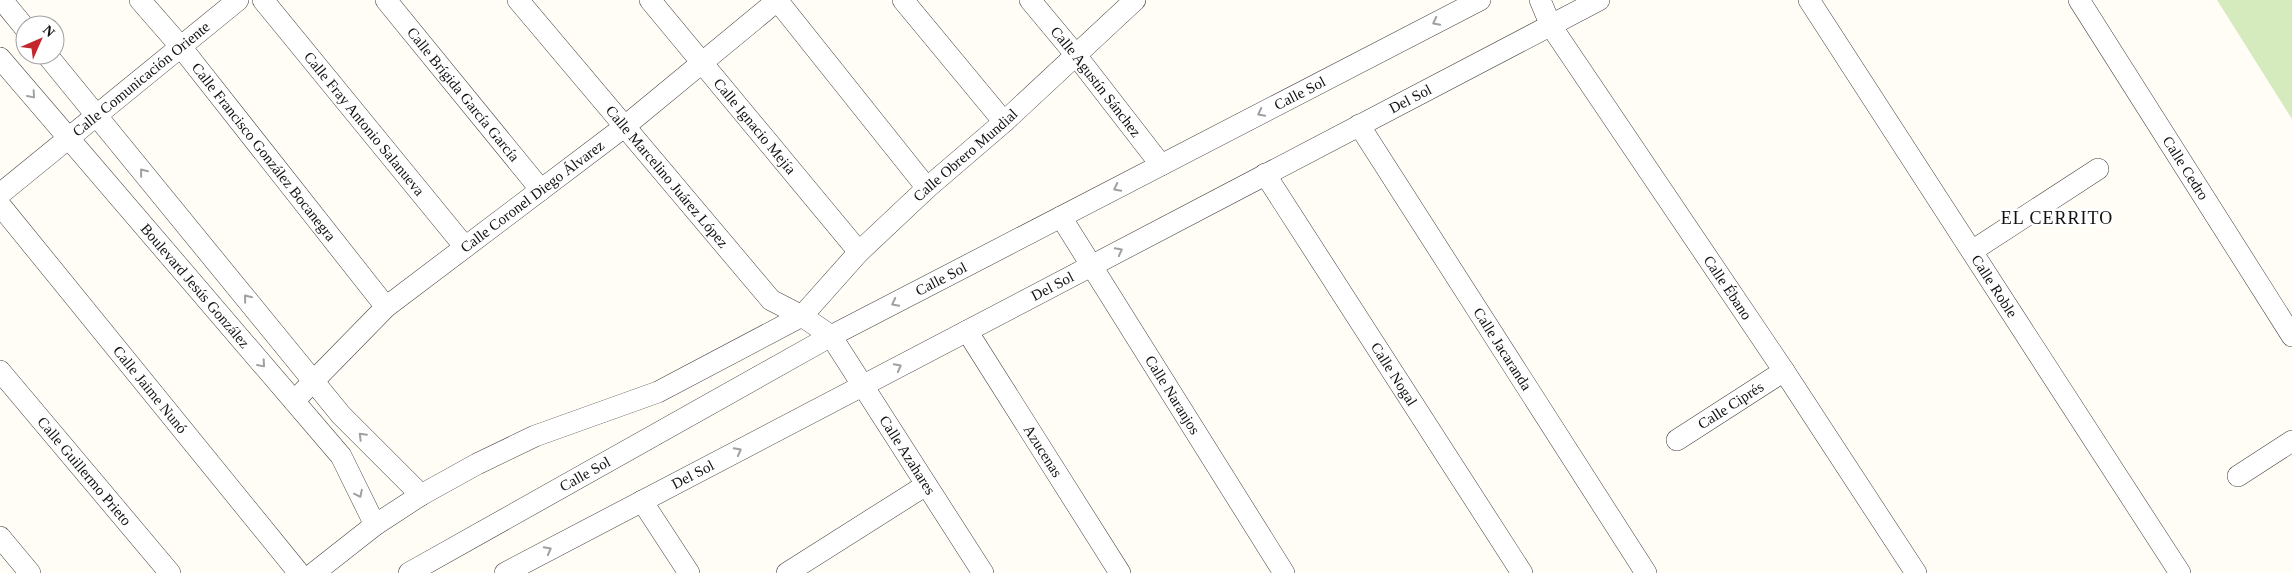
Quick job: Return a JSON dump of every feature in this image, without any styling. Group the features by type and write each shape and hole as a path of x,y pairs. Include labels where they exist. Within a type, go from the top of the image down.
{"street":[{"path":"2,0 15,16"},
{"name":"Calle Francisco González Bocanegra","path":"140,0 181,47 386,306"},
{"name":"Calle Comunicación Oriente","path":"0,194 70,139 238,0"},
{"name":"Calle Fray Antonio Salanueva","path":"263,0 465,247"},
{"name":"Calle Brígida García García","path":"386,0 541,190"},
{"name":"Calle Marcelino Juárez López","path":"518,0 771,300 802,316 831,336"},
{"name":"Calle Ignacio Mejía","path":"650,0 859,252"},
{"path":"778,0 927,188"},
{"name":"Calle Coronel Diego Álvarez","path":"294,401 386,306 624,127 778,0"},
{"path":"902,0 1004,122"},
{"name":"Calle Agustín Sánchez","path":"1030,0 1075,54 1161,165"},
{"name":"Calle Obrero Mundial","path":"802,316 859,252 927,188 1004,122 1134,0"},
{"name":"Calle Sol","path":"409,573 831,336 1480,0"},
{"name":"Calle Ébano","path":"1540,0 1551,26 1784,371 1916,573"},
{"name":"Del Sol","path":"505,573 1599,0"},
{"name":"Calle Roble","path":"1809,0 2180,573"},
{"name":"Calle Cedro","path":"2079,0 2292,336"},
{"name":"Boulevard Jesús González","path":"0,58 341,456 375,526"},
{"name":"Boulevard Jesús González","path":"55,65 341,415 421,495"},
{"name":"Calle Jacaranda","path":"1359,125 1646,573"},
{"path":"1972,251 2098,169"},
{"name":"Calle Nogal","path":"1265,174 1522,573"},
{"name":"Calle Jaime Nunó","path":"0,205 299,573"},
{"name":"Calle Naranjos","path":"1061,217 1284,573"},
{"path":"314,573 375,526 421,495 477,464 535,436 658,392 802,316"},
{"name":"Azucenas","path":"967,330 1120,573"},
{"name":"Calle Azahares","path":"831,336 980,572"},
{"name":"Calle Guillermo Prieto","path":"0,371 170,573"},
{"name":"Calle Ciprés","path":"1677,440 1784,371"},
{"path":"341,415 341,456"},
{"path":"2238,476 2292,441"},
{"path":"787,573 926,485"},
{"path":"642,501 689,573"},
{"path":"0,537 30,573"}],"green space":[{"path":"2217,0 2292,0 2292,119"}],"district":[{"name":"EL CERRITO","path":"2057,218"}]}
